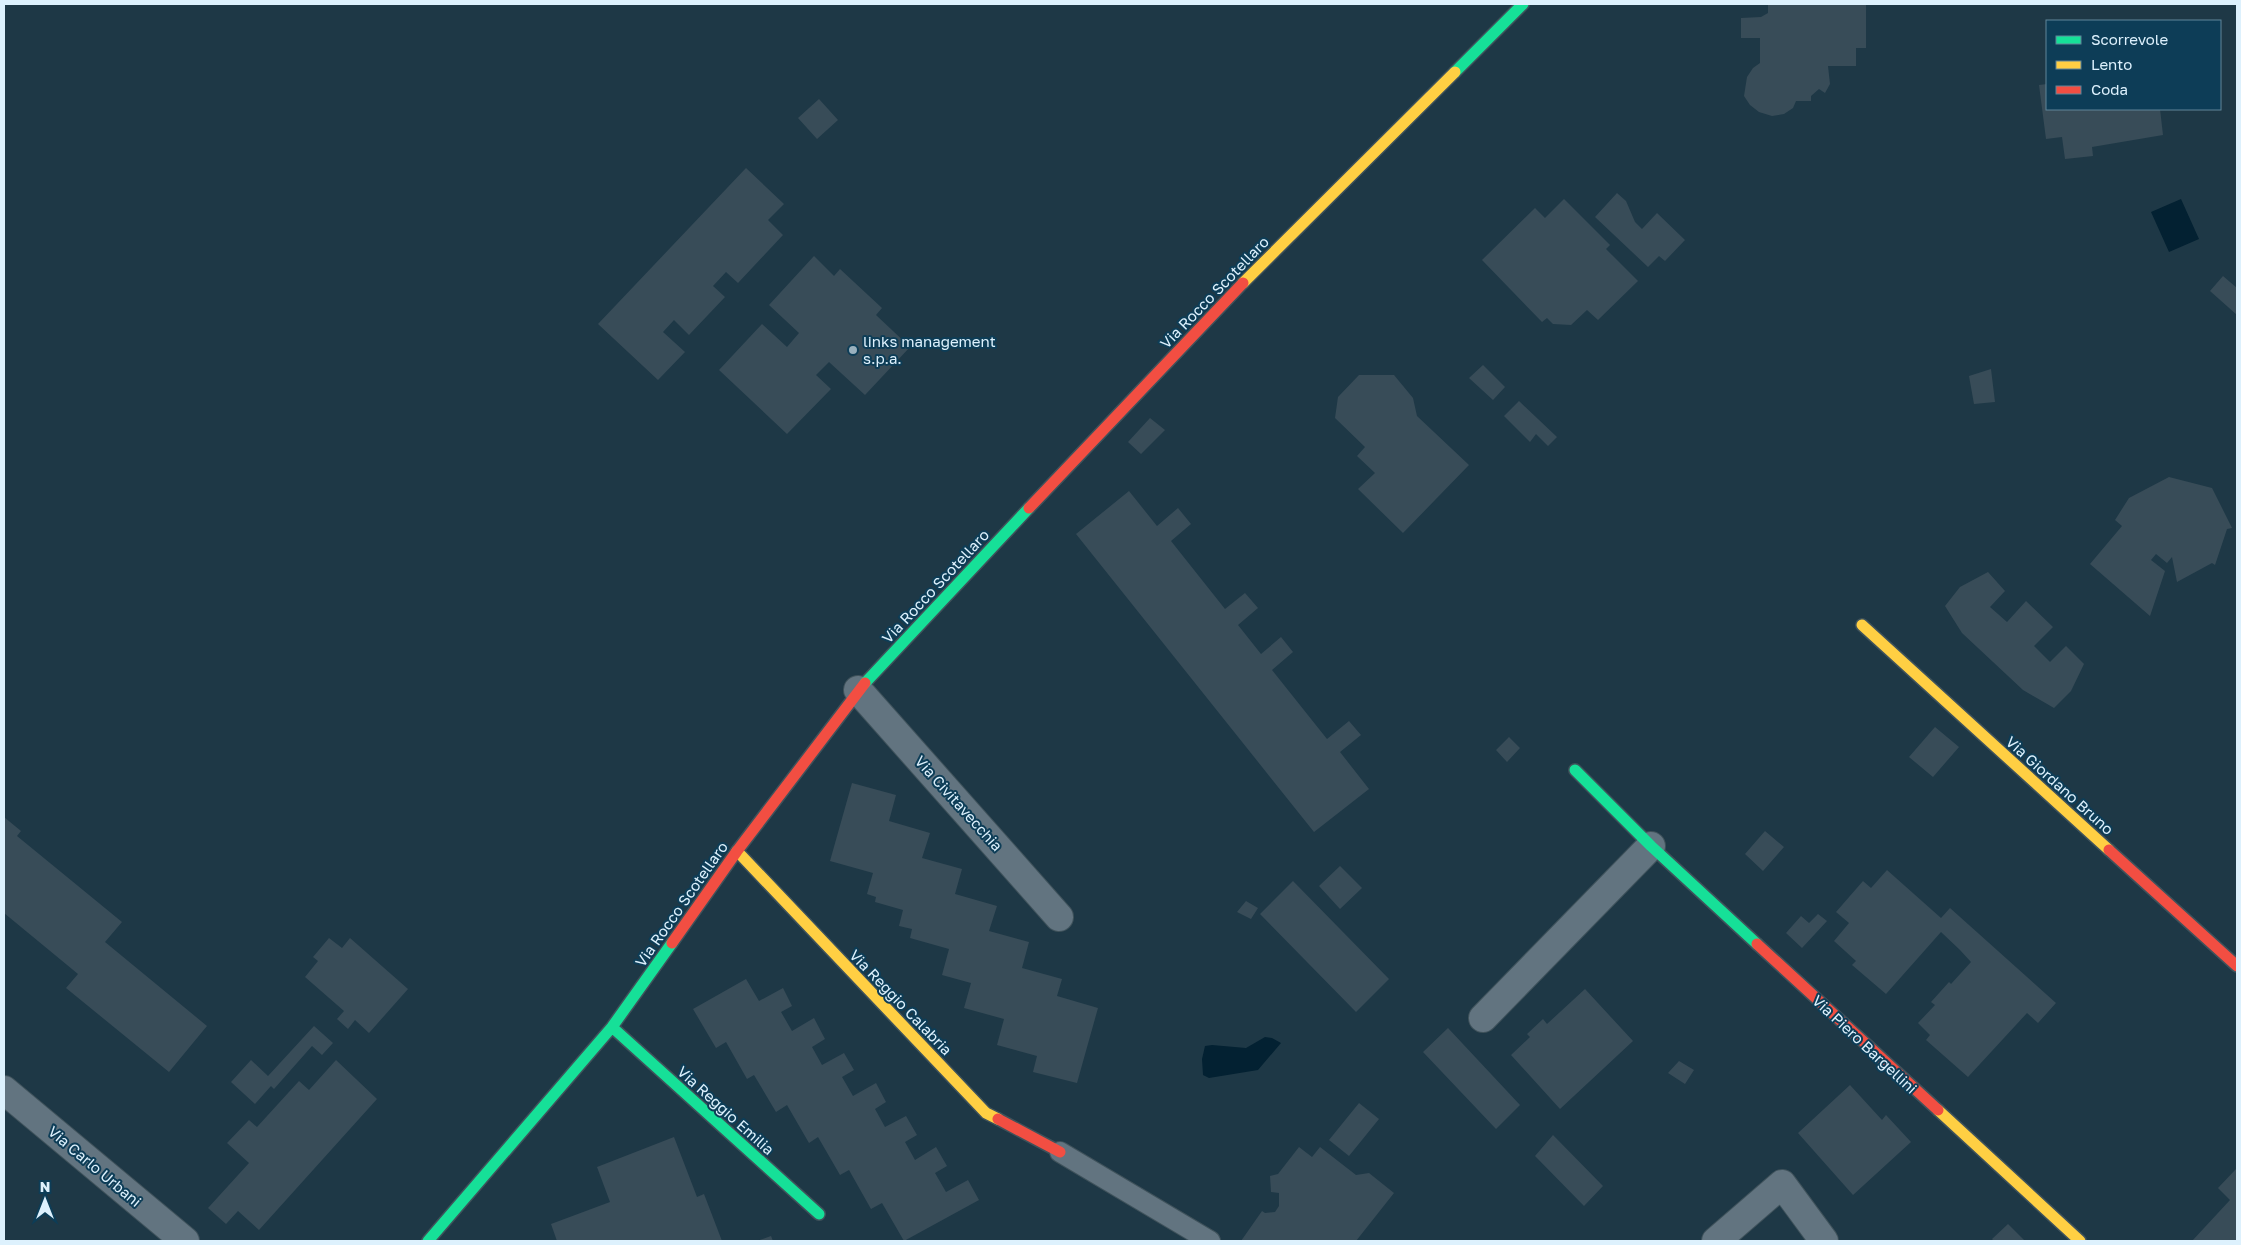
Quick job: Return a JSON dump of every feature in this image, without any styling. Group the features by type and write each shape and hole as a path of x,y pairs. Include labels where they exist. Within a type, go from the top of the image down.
{"street":[{"name":"Via Rocco Scotellaro","path":"428,1241 612,1027 737,851 858,690 1212,314 1524,4"},
{"name":"Via Giordano Bruno","path":"1862,626 2237,966"},
{"name":"Via Civitavecchia","path":"858,690 1060,917"},
{"name":"Via Piero Bargellini","path":"1575,770 1651,846 2080,1241"},
{"path":"1482,1018 1651,846"},
{"name":"Via Reggio Calabria","path":"737,851 986,1113 1060,1152"},
{"name":"Via Reggio Emilia","path":"612,1027 819,1214"},
{"name":"Via Carlo Urbani","path":"4,1090 185,1241"},
{"path":"1716,1241 1782,1184 1824,1241"}],"lane":[{"path":"1060,1152 1210,1241"}],"water":[{"path":"2181,199 2199,239 2169,252 2151,212"},
{"path":"1265,1037 1272,1038 1281,1043 1258,1070 1209,1078 1203,1075 1202,1059 1205,1046 1246,1048"}],"building":[{"path":"1768,4 1866,4 1866,48 1856,48 1856,66 1828,66 1830,84 1825,93 1819,89 1811,96 1811,101 1796,101 1793,108 1784,114 1772,116 1759,112 1750,105 1744,96 1747,77 1753,68 1760,63 1760,38 1741,38 1741,18 1761,17 1768,13"},
{"path":"2046,84 2046,110 2160,110 2163,135 2092,147 2093,156 2065,159 2062,137 2046,139 2039,85"},
{"path":"819,99 838,120 817,139 798,118"},
{"path":"746,168 784,204 768,220 783,235 738,283 726,272 713,286 725,297 689,335 674,320 663,332 685,352 658,380 598,324"},
{"path":"1617,193 1626,201 1635,222 1642,229 1657,213 1685,240 1665,261 1659,256 1648,267 1595,217"},
{"path":"1564,199 1610,245 1606,249 1638,281 1598,320 1587,310 1571,325 1553,324 1547,318 1542,322 1482,260 1535,208 1545,218"},
{"path":"814,256 834,276 840,269 882,308 876,315 910,347 865,395 829,362 816,375 831,389 787,434 719,370 762,324 787,347 799,333 769,305"},
{"path":"2223,276 2237,288 2237,315 2210,291"},
{"path":"1483,365 1505,387 1493,400 1469,378"},
{"path":"1991,369 1995,402 1974,404 1969,376"},
{"path":"1359,375 1394,375 1413,398 1417,416 1469,465 1403,533 1358,489 1375,473 1357,456 1365,447 1335,418 1338,397"},
{"path":"1519,401 1557,437 1548,446 1536,434 1530,442 1504,416"},
{"path":"1150,418 1165,430 1141,454 1128,442"},
{"path":"2169,477 2212,488 2232,528 2227,529 2215,565 2212,563 2177,582 2172,557 2167,563 2156,554 2151,560 2165,571 2150,616 2090,564 2122,526 2115,520 2129,498"},
{"path":"1129,491 1157,526 1178,508 1191,524 1171,541 1225,609 1245,593 1258,608 1238,625 1261,654 1281,637 1293,652 1272,670 1327,739 1349,721 1361,735 1340,752 1369,789 1314,832 1076,534"},
{"path":"1988,572 2005,591 1990,607 2007,622 2026,601 2053,627 2034,646 2050,662 2066,646 2084,664 2071,691 2054,708 2023,690 1962,633 1945,606 1960,587"},
{"path":"1935,727 1959,747 1933,777 1909,757"},
{"path":"1509,737 1520,748 1507,762 1496,750"},
{"path":"852,783 896,795 889,821 930,833 922,858 962,869 955,894 997,906 989,931 1029,942 1022,968 1062,979 1057,996 1098,1008 1077,1083 1033,1072 1037,1056 997,1045 1004,1019 964,1008 971,983 942,975 949,949 910,938 912,929 899,926 903,910 875,902 876,897 867,894 873,873 830,861"},
{"path":"4,817 21,831 17,836 122,922 105,942 207,1026 169,1072 66,988 78,974 4,913"},
{"path":"1765,831 1784,847 1763,871 1745,854"},
{"path":"1340,866 1362,888 1340,909 1319,886"},
{"path":"1887,870 1941,918 1950,908 2056,1003 2038,1023 2027,1013 1968,1077 1926,1040 1930,1035 1918,1023 1935,1005 1931,1002 1971,962 1960,950 1941,932 1886,994 1852,965 1856,961 1834,941 1849,923 1836,912 1863,881 1871,888"},
{"path":"1293,881 1389,979 1356,1012 1260,914"},
{"path":"1246,901 1258,908 1251,919 1237,912"},
{"path":"1818,914 1827,921 1802,948 1786,933 1801,916 1809,923"},
{"path":"329,938 342,948 350,938 408,989 369,1033 355,1020 348,1029 337,1019 344,1011 305,977 318,961 313,957"},
{"path":"746,979 759,1001 783,988 792,1006 781,1012 792,1031 814,1018 825,1039 812,1047 822,1065 844,1053 854,1070 842,1077 853,1096 876,1083 886,1102 875,1109 885,1127 906,1116 917,1135 905,1142 915,1160 936,1147 947,1166 935,1173 946,1192 968,1180 979,1200 904,1241 882,1203 871,1209 849,1170 840,1175 818,1137 809,1143 787,1105 776,1112 754,1075 747,1079 726,1042 716,1048 693,1009"},
{"path":"1585,989 1633,1041 1560,1109 1511,1055 1530,1037 1527,1034 1543,1019 1547,1024"},
{"path":"314,1026 333,1043 322,1055 312,1046 274,1089 271,1086 255,1104 231,1082 251,1060 268,1076"},
{"path":"1448,1028 1520,1105 1496,1129 1423,1052"},
{"path":"336,1060 377,1099 259,1230 238,1211 226,1224 208,1208 249,1163 227,1143 249,1120 257,1127 299,1081 309,1090"},
{"path":"1679,1061 1694,1070 1685,1084 1668,1073"},
{"path":"1850,1085 1882,1120 1886,1115 1911,1142 1853,1195 1798,1133"},
{"path":"1359,1103 1379,1119 1349,1156 1329,1140"},
{"path":"1553,1135 1603,1186 1584,1206 1535,1156"},
{"path":"674,1137 697,1197 704,1194 722,1241 557,1241 551,1224 610,1202 597,1167"},
{"path":"1299,1147 1312,1157 1320,1147 1356,1175 1369,1173 1394,1193 1356,1241 1241,1241 1262,1211 1265,1213 1275,1212 1279,1206 1279,1193 1271,1192 1270,1176 1278,1174"},
{"path":"2236,1169 2237,1241 2192,1241 2230,1200 2218,1188"},
{"path":"2008,1224 2025,1241 1994,1241 1992,1239"},
{"path":"771,1236 773,1241 757,1241"}],"traffic: fast":[{"path":"1455,72 1523,4"},
{"path":"865,683 1029,508"},
{"path":"1575,770 1651,846 1757,944"},
{"path":"428,1241 612,1027 672,943"},
{"path":"612,1027 819,1214"}],"traffic: slow":[{"path":"1243,283 1455,72"},
{"path":"1862,625 2109,850"},
{"path":"737,851 986,1113 998,1119"},
{"path":"1938,1110 2080,1241"}],"traffic: jam":[{"path":"1029,508 1243,283"},
{"path":"672,943 737,851 865,683"},
{"path":"2109,850 2237,966"},
{"path":"1757,944 1938,1110"},
{"path":"998,1119 1060,1152"}],"place":[{"name":"links management s.p.a.","path":"853,350"}]}
